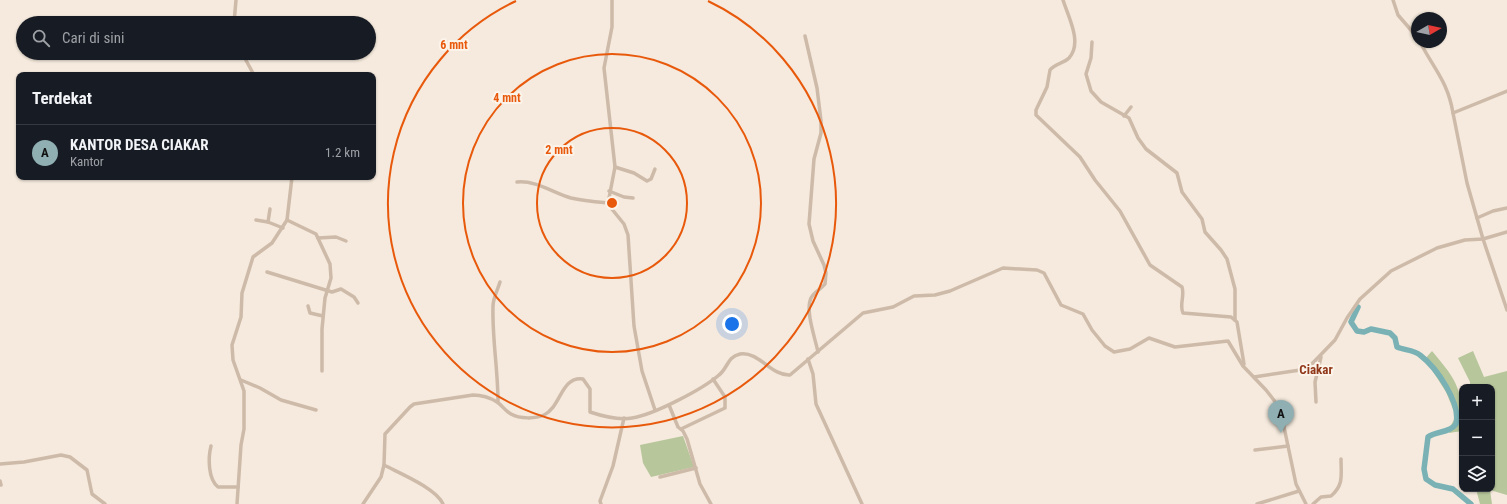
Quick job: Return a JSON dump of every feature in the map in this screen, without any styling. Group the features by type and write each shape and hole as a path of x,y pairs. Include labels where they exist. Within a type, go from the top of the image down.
{"street":[{"path":"235,16 236,0"},
{"path":"612,0 612,27 604,68 615,167 609,191 609,203 611,208 624,224 628,236 634,326 642,371 655,410"},
{"path":"1063,0 1073,31 1073,50 1065,61 1054,66 1050,70 1047,87 1036,110 1036,115 1080,157 1095,180 1120,211 1150,265 1182,287 1184,291 1181,308 1183,313 1234,318 1240,330 1241,351 1246,369"},
{"path":"1393,0 1398,15 1411,31"},
{"path":"805,36 817,88 821,121 821,133 814,159 808,217 811,234 826,273 825,284 813,295 810,304 811,322 818,352"},
{"path":"1092,42 1091,58 1086,74 1091,91 1101,102 1130,120 1138,138 1146,150 1177,173 1182,192 1202,219 1205,232 1223,252 1236,289 1235,321"},
{"path":"1423,48 1450,93 1467,183 1483,239 1507,310"},
{"path":"246,60 252,72"},
{"path":"1453,113 1507,91"},
{"path":"1124,116 1131,107"},
{"path":"615,167 634,173 647,182 651,178 655,169"},
{"path":"236,504 241,444 244,429 244,391 233,360 232,345 241,317 242,293 249,268 253,257 272,242 283,228 287,220 292,180"},
{"path":"517,182 524,182 553,190 574,198 609,203"},
{"path":"609,191 624,197 632,198"},
{"path":"1477,218 1493,211 1507,208"},
{"path":"268,222 270,209"},
{"path":"256,220 268,222 283,228"},
{"path":"287,220 312,231 318,238 330,264 331,278 327,290 323,316 321,351 322,371"},
{"path":"1254,377 1261,374 1303,370 1321,357 1335,340 1347,318 1360,299 1391,271 1438,248 1465,240 1483,239 1507,232"},
{"path":"318,238 336,237 346,241"},
{"path":"363,504 377,485 384,465 385,434 410,406 418,403 439,402 473,394 483,395 498,402 511,414 525,418 545,414 555,405 569,382 577,378 583,379 590,389 590,412 624,418 646,415 695,392 720,375 730,359 740,354 752,356 781,374 792,374 863,312 893,306 914,296 936,295 950,291 1003,268 1022,268 1037,270 1044,273 1061,305 1083,314 1092,330 1105,346 1114,352 1130,349 1149,338 1176,347 1228,340 1246,369 1280,408 1299,491 1306,504"},
{"path":"267,272 291,281 333,292 341,289 354,297 358,303"},
{"path":"498,402 498,378 494,339 493,306 500,282"},
{"path":"308,306 310,313 323,316"},
{"path":"1316,402 1315,382 1321,357"},
{"path":"808,359 813,374 818,409 862,504"},
{"path":"681,428 711,413 722,411 725,408 725,397 713,379"},
{"path":"241,380 282,400 316,410"},
{"path":"669,405 678,427 681,428 687,439 700,484 711,504"},
{"path":"601,504 600,501 618,447 624,418"},
{"path":"211,446 209,457 213,482 218,487 238,487"},
{"path":"1254,450 1288,446"},
{"path":"0,464 24,462 65,455 79,463 87,470 92,494 106,504"},
{"path":"1313,504 1321,497 1331,496 1338,489 1342,481 1341,459"},
{"path":"384,465 427,489 438,497 443,504"},
{"path":"660,476 696,468"},
{"path":"1257,504 1299,491"}],"green space":[{"path":"1432,351 1448,371 1457,387 1459,393 1459,431 1449,433 1450,427 1456,416 1446,392 1425,359"},
{"path":"1473,351 1484,377 1507,371 1507,495 1495,491 1495,384 1470,384 1458,358"},
{"path":"683,436 694,467 651,477 643,463 640,445"},
{"path":"1477,492 1490,492 1492,504 1480,504"}],"waterway":[{"path":"1358,307 1351,322 1357,331 1364,332 1371,329 1390,333 1395,338 1397,347 1420,355 1434,368 1446,386 1455,406 1457,416 1456,424 1450,429 1428,437 1424,469 1426,479 1435,485 1453,489 1471,504"}],"place":[{"name":"KANTOR DESA CIAKAR","path":"1281,433"}],"district":[{"name":"Ciakar","path":"1316,369"}]}
